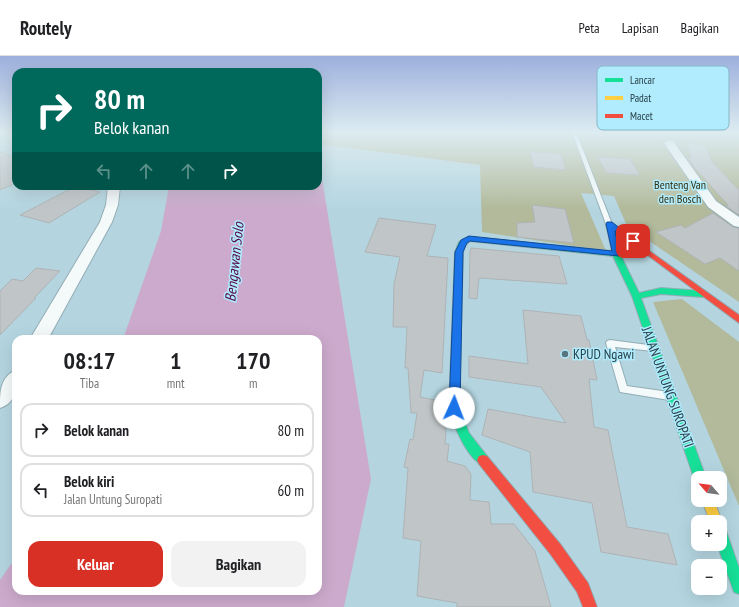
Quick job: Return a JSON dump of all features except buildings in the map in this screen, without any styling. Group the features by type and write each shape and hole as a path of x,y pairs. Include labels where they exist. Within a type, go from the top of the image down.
{"street":[{"path":"679,158 712,204 739,223"},
{"path":"41,335 106,222 112,205 114,190"},
{"name":"JALAN UNTUNG SUROPATI","path":"609,224 616,254 636,296 698,471"},
{"path":"609,224 739,320"},
{"path":"590,607 583,588 556,550 467,440 458,425 454,408 459,252 466,239 469,239 616,254"},
{"path":"636,296 647,292 668,290 704,294"},
{"path":"0,377 12,378"},
{"path":"0,400 12,384"},
{"path":"726,551 739,587"}],"lane":[{"path":"584,158 609,224"},
{"path":"654,348 610,343 623,389 671,396"}],"green space":[{"name":"Benteng Van den Bosch","path":"424,158 739,158 739,302 627,226 614,196 581,193 606,251 482,232 480,165"},
{"path":"682,299 739,342 739,506 727,478 727,471 724,471 653,302"}],"water":[{"name":"Bengawan Solo","path":"322,179 371,479 344,607 0,607 0,580 12,563 12,595 322,595 322,335 124,335 161,231 168,190 322,190"}],"traffic: fast":[{"path":"609,224 616,254 636,296 698,471"},
{"path":"483,460 465,436 454,408 459,252 462,244 469,239 616,254"},
{"path":"631,283 636,296 661,291 703,294"},
{"path":"726,551 739,587"}],"traffic: slow":[{"path":"711,507 713,515"}],"traffic: jam":[{"path":"609,224 739,320"},
{"path":"483,460 556,550 583,588 590,607"}],"place":[{"name":"KPUD Ngawi","path":"565,354"}],"route":[{"path":"454,408 459,252 466,239 616,254 609,224 633,241"}]}
